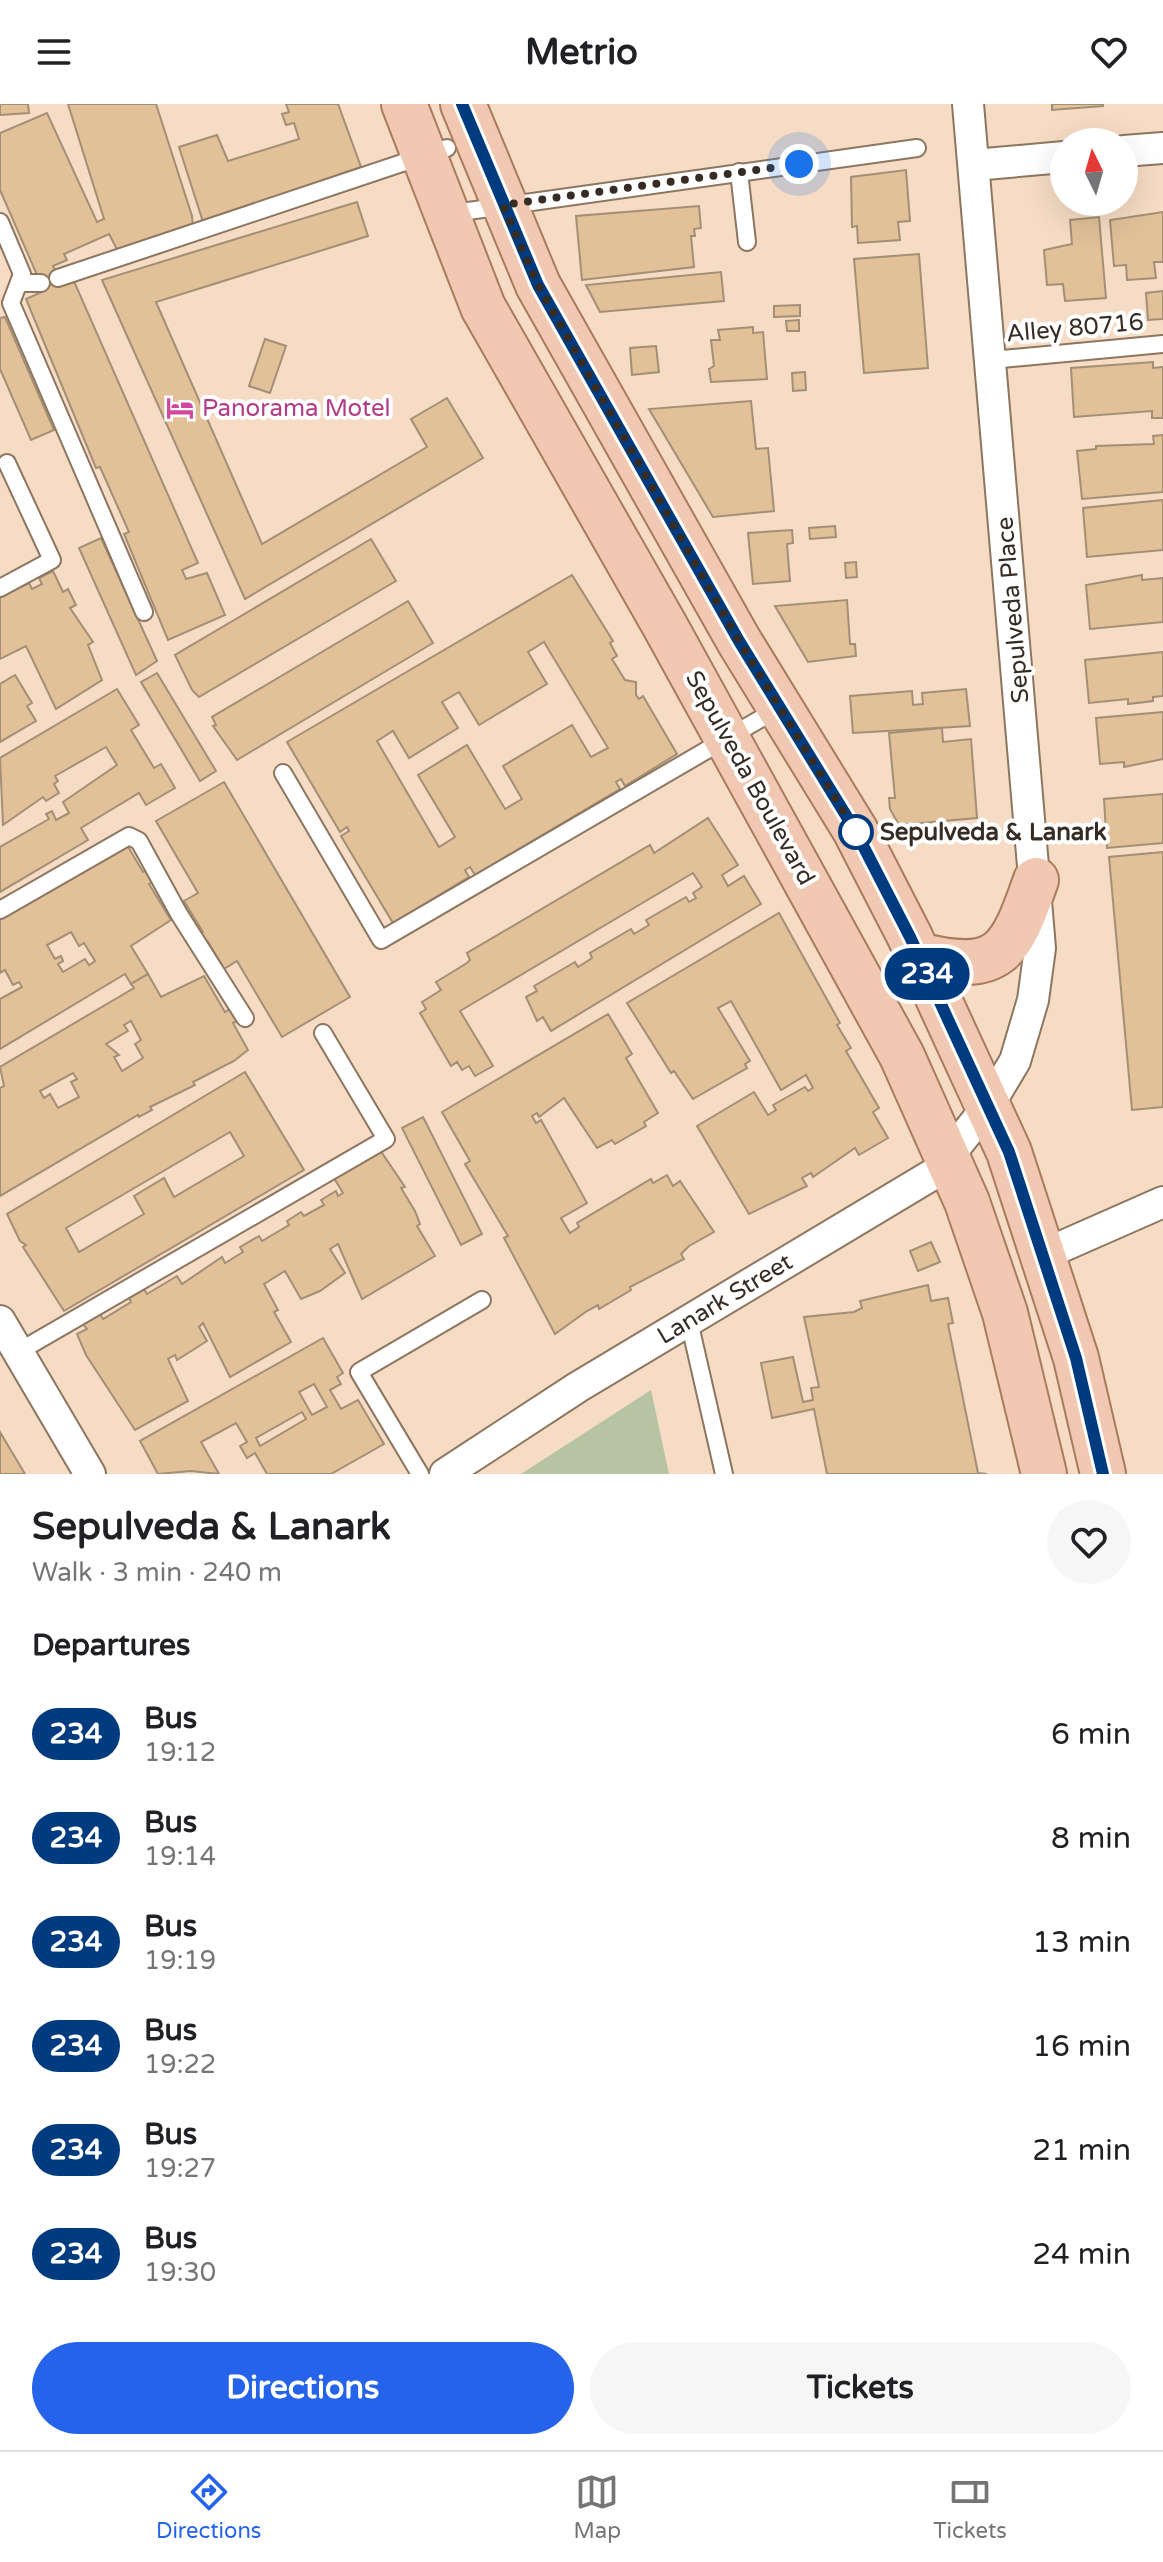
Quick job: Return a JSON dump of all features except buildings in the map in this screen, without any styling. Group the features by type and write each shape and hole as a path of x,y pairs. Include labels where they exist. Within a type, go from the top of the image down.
{"main road":[{"name":"Sepulveda Boulevard","path":"404,104 436,152 446,214 483,307 728,738 902,1056 967,1202 1005,1313 1044,1474"},
{"path":"463,104 538,285 780,707 855,830 919,955 1009,1152 1045,1254 1076,1358 1103,1474"},
{"path":"919,955 963,963 1001,953 1017,932 1036,880"}],"street":[{"name":"Sepulveda Place","path":"968,104 1040,948 1033,1000 1015,1061 988,1106"},
{"path":"1138,150 1163,148"},
{"path":"974,165 1050,158"},
{"name":"Lanark Street","path":"445,1474 578,1387 918,1185 947,1158 988,1106"},
{"path":"1045,1254 1163,1202"},
{"path":"0,1321 90,1474"}],"lane":[{"path":"446,214 917,148"},
{"path":"58,278 436,152"},
{"path":"739,172 747,242"},
{"path":"0,222 22,274 11,303 144,612"},
{"path":"19,283 41,283"},
{"name":"Alley 80716","path":"991,360 1163,344"},
{"path":"0,588 52,560 7,463"},
{"path":"283,773 381,940 780,707"},
{"path":"0,910 129,836 139,841 179,914 245,1018"},
{"path":"18,1352 386,1139 323,1033"},
{"path":"420,1474 359,1372 482,1300"},
{"path":"689,1321 724,1474"}],"green space":[{"path":"651,1390 669,1474 521,1474"}],"bus line":[{"name":"234","path":"462,104 538,285 739,641 855,830 910,937 1009,1152 1045,1254 1076,1358 1103,1474"}],"place":[{"name":"Panorama Motel","path":"180,408"},
{"name":"Sepulveda & Lanark","path":"856,832"}],"route":[{"path":"799,164 503,205 538,285 739,641 856,832"}]}
